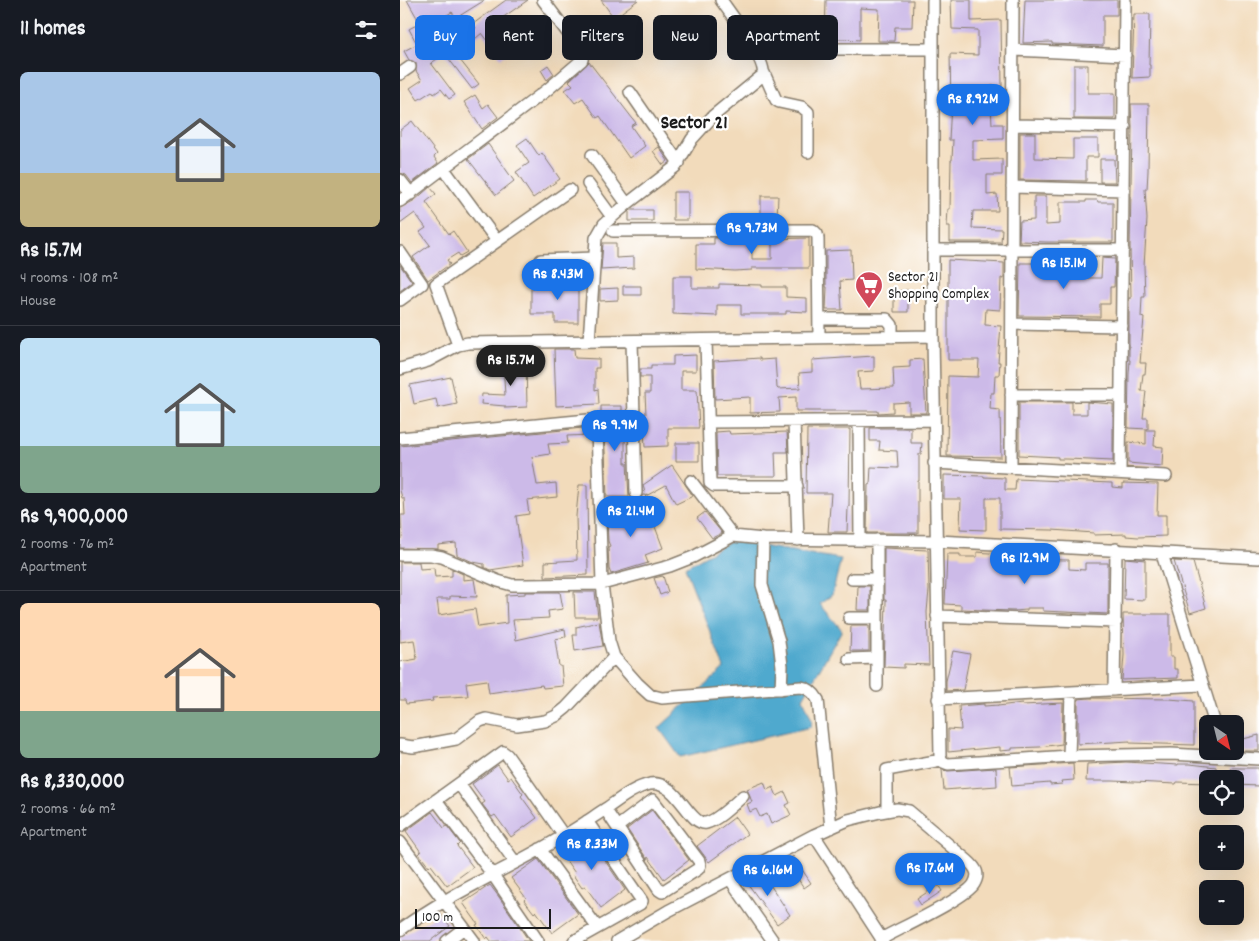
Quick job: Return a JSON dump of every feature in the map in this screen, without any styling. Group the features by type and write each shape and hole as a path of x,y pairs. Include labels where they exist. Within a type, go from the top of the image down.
{"street":[{"path":"400,202 547,90 582,60 583,53 543,0"},
{"path":"721,0 749,40 773,95 778,102 802,107 808,112 808,152"},
{"path":"933,0 934,463 937,541 936,616 941,760"},
{"path":"1011,467 1013,0"},
{"path":"1120,473 1125,0"},
{"path":"838,49 933,49"},
{"path":"1013,50 1125,55"},
{"path":"589,341 596,238 601,227 679,163 692,139 704,125 764,73"},
{"path":"630,92 679,163"},
{"path":"1013,125 1125,127"},
{"path":"592,155 627,204"},
{"path":"444,169 497,241"},
{"path":"400,180 411,194"},
{"path":"588,184 612,217"},
{"path":"1012,187 1124,190"},
{"path":"458,345 436,284 570,190"},
{"path":"613,231 813,230 818,238 819,338"},
{"path":"933,250 1123,250"},
{"path":"400,252 422,284 400,300"},
{"path":"541,260 595,258"},
{"path":"819,319 887,319 892,325 892,337"},
{"path":"1012,324 1122,326"},
{"path":"400,369 428,361 458,345 468,343 933,336"},
{"path":"706,340 709,481 712,486"},
{"path":"632,341 636,494"},
{"path":"1011,395 1121,395"},
{"path":"400,438 588,420 594,422 597,428 602,584 609,642 614,657 645,692 655,697 807,688 818,700 831,828"},
{"path":"708,422 934,420"},
{"path":"794,421 798,540"},
{"path":"859,421 860,540"},
{"path":"934,463 1166,476"},
{"path":"691,480 733,536"},
{"path":"703,496 712,486 797,486"},
{"path":"400,555 442,556 498,581 512,585 602,584 670,566 693,557 733,536 798,540 937,541 1259,558"},
{"path":"762,539 762,585 779,641 782,666 781,689"},
{"path":"877,540 877,686"},
{"path":"1114,690 1116,549"},
{"path":"1162,554 1213,715"},
{"path":"852,579 877,579"},
{"path":"936,616 1116,622"},
{"path":"849,618 877,618"},
{"path":"400,745 413,747 456,739 480,721 486,720 517,725 546,721 566,708 614,657"},
{"path":"849,659 877,658"},
{"path":"938,699 1202,685"},
{"path":"1069,756 1071,692"},
{"path":"400,826 500,753 505,753 564,836"},
{"path":"887,810 887,770 941,760 948,764 1069,756 1199,754"},
{"path":"1244,757 1259,759"},
{"path":"400,930 444,901 564,836 633,790 654,783 668,789 676,795 696,820 701,823 712,820 743,796"},
{"path":"459,784 514,862"},
{"path":"436,800 538,941"},
{"path":"605,809 617,827 662,892 698,869 700,865 699,861 653,800 617,827"},
{"path":"617,941 668,911 814,835 865,815 887,810 909,811 975,867 977,872 975,882 972,887 960,896 882,940 814,835"},
{"path":"574,941 640,904 642,901 587,821"},
{"path":"400,842 474,941"},
{"path":"540,848 597,927"},
{"path":"730,879 773,941"},
{"path":"447,941 464,928"}],"water":[{"path":"731,541 841,559 832,595 820,604 842,630 803,698 812,720 811,727 680,757 659,728 724,668 685,567"}],"building":[{"path":"407,0 485,0 461,15 454,15 452,12 447,15 415,15"},
{"path":"506,0 528,0 506,15 485,15"},
{"path":"601,0 638,0 618,15 612,15"},
{"path":"826,0 913,0 912,27 895,27 894,41 878,41 879,9 860,8 860,40 838,39 838,15 826,15"},
{"path":"951,0 971,0 971,21 1001,20 1002,86 991,86 991,107 992,124 1003,124 1003,139 973,140 973,160 1002,159 1002,175 987,175 987,195 997,194 998,211 973,211 972,228 1002,229 1001,242 950,242 950,226 947,226 948,209 950,209 953,140 949,140 951,104 950,54 978,55 978,30 952,29"},
{"path":"1025,0 1117,0 1117,15 1103,15 1103,46 1052,44 1052,42 1023,43"},
{"path":"1134,14 1150,14 1150,77 1132,78"},
{"path":"485,15 485,37 482,33 475,39 475,23"},
{"path":"415,26 415,40 409,29"},
{"path":"415,45 415,60 436,60 431,63 455,95 449,99 441,89 434,94 432,91 418,100 410,88 422,80 416,71 416,63 409,60 404,51"},
{"path":"450,60 460,60 479,84 472,89"},
{"path":"589,62 636,123 631,126 645,146 629,158 600,116 597,118 583,98 575,103 565,90 573,85 569,81"},
{"path":"548,65 554,74 547,80 541,70"},
{"path":"1074,65 1088,65 1088,93 1115,93 1115,119 1074,119"},
{"path":"475,95 483,108 488,104 498,117 482,129 464,102"},
{"path":"1131,104 1149,104 1148,171 1147,189 1145,189 1147,219 1144,266 1145,297 1142,297 1141,317 1144,318 1140,363 1146,363 1141,391 1146,391 1143,418 1148,418 1148,429 1128,428 1129,298 1131,298"},
{"path":"412,121 437,154 434,157 438,163 412,183 406,175 400,173 400,130"},
{"path":"1020,133 1035,133 1035,158 1073,159 1073,139 1098,139 1098,157 1086,157 1086,181 1020,180"},
{"path":"527,138 539,156 542,153 560,179 533,198 516,172 529,163 517,145"},
{"path":"488,144 514,181 496,195 468,159"},
{"path":"659,147 668,161 663,165 653,151"},
{"path":"1100,159 1114,159 1115,182 1100,182"},
{"path":"430,187 436,194 426,202 449,234 453,231 467,252 460,256 458,253 447,260 450,264 428,280 413,257 430,245 420,232 426,228 415,213 400,224 400,208 415,200"},
{"path":"673,192 688,192 688,220 673,220"},
{"path":"761,196 778,196 777,218 761,218"},
{"path":"1034,196 1046,196 1046,225 1060,224 1060,202 1097,200 1098,202 1113,202 1113,242 1019,241 1020,221 1034,220"},
{"path":"631,210 653,210 653,221 629,221 629,212"},
{"path":"714,238 752,238 752,259 772,259 772,239 809,238 809,268 752,268 752,270 735,271 696,269 696,244 714,244"},
{"path":"603,243 616,243 616,258 634,257 634,268 601,270"},
{"path":"851,250 852,280 840,281 842,310 826,310 826,251"},
{"path":"1102,258 1115,259 1114,287 1110,287 1110,304 1100,304 1100,317 1019,316 1020,263 1073,263 1073,272 1087,272 1087,278 1101,278"},
{"path":"948,260 1004,263 1004,279 1001,278 1000,310 986,309 985,325 1001,326 998,362 1000,362 999,375 995,375 994,393 991,393 990,409 1000,410 1001,457 947,456 948,376 978,377 979,360 948,360"},
{"path":"400,265 412,282 400,291"},
{"path":"673,276 692,276 692,288 719,288 719,284 786,287 786,297 807,298 807,312 786,311 786,314 741,314 741,305 717,305 717,316 673,314"},
{"path":"555,278 578,278 578,323 555,323 555,314 531,314 531,288 555,288"},
{"path":"623,286 641,286 641,295 623,295"},
{"path":"618,288 618,300 600,301 600,289"},
{"path":"908,290 908,312 894,312 894,291"},
{"path":"554,349 574,349 575,358 599,359 599,368 595,368 595,390 598,389 599,404 556,406"},
{"path":"696,355 696,371 681,371 681,390 697,390 699,428 668,428 668,446 645,447 643,414 646,414 645,393 650,393 650,377 640,377 640,369 651,369 651,365 673,365 673,356"},
{"path":"874,356 874,371 858,372 860,389 894,388 893,368 910,367 910,360 923,359 926,413 909,413 909,402 893,403 893,412 796,411 796,397 779,398 780,412 750,413 750,397 715,399 714,361 775,359 778,389 800,388 799,373 812,372 812,360"},
{"path":"526,361 527,407 505,408 505,406 481,404 482,394 505,395 503,362"},
{"path":"451,377 457,404 438,408 436,399 414,404 410,385"},
{"path":"1019,402 1072,402 1072,414 1087,414 1087,402 1113,404 1113,461 1058,459 1058,457 1019,455"},
{"path":"601,406 622,406 622,425 625,425 625,463 627,463 629,497 607,497 604,428 601,419"},
{"path":"589,428 590,435 567,436 568,443 548,444 550,454 532,457 537,485 556,483 557,497 527,500 529,514 516,516 523,565 490,570 484,567 484,564 473,562 457,555 456,543 438,545 438,549 400,548 400,538 402,538 401,515 405,515 404,498 402,498 400,490 400,446"},
{"path":"870,428 911,428 911,443 922,443 921,454 919,454 918,533 867,533 868,485 870,484 871,467 898,468 897,451 879,450 880,441 870,441"},
{"path":"807,429 850,429 847,532 828,532 831,493 806,493"},
{"path":"1146,430 1155,430 1154,446 1163,447 1162,466 1128,463 1128,442 1146,444"},
{"path":"729,431 730,434 787,432 788,452 775,452 776,476 717,476 716,432"},
{"path":"676,443 699,443 699,461 676,461"},
{"path":"672,465 693,496 676,504 666,485 646,496 643,485"},
{"path":"944,475 1005,478 1005,490 1015,490 1016,479 1112,483 1112,487 1123,488 1123,483 1158,484 1157,515 1166,515 1166,536 1138,537 1126,536 1126,534 1094,535 1094,533 1052,530 1000,529 1000,498 986,498 986,530 960,529 961,499 944,499"},
{"path":"579,485 587,485 588,575 545,577 545,562 577,560 576,516"},
{"path":"645,495 648,504 639,510 650,526 654,524 663,548 645,555 648,563 611,574 609,569 608,547 610,546 607,519 634,500 640,499"},
{"path":"705,512 722,533 712,538 697,518"},
{"path":"884,548 928,550 929,590 927,612 929,665 904,664 904,668 884,667 886,600 884,600"},
{"path":"977,552 1002,554 1002,559 1069,560 1069,569 1085,570 1085,563 1108,563 1108,614 1043,611 1043,608 1027,608 1027,610 1014,611 961,609 961,605 945,604 947,554 960,554 960,557 977,557"},
{"path":"1125,558 1145,560 1145,600 1124,599"},
{"path":"1174,561 1193,562 1206,608 1190,613"},
{"path":"400,562 419,562 420,569 434,568 435,577 452,576 452,569 463,574 463,580 474,579 477,597 450,596 450,599 437,599 439,615 475,609 478,627 507,623 506,595 525,594 525,592 560,592 563,609 548,611 549,618 513,620 516,640 565,629 566,637 555,639 563,686 543,688 542,685 489,693 487,680 466,683 468,696 432,698 433,701 406,704 405,700 400,700 400,662 417,659 414,640 400,642"},
{"path":"663,576 668,592 660,595 654,578"},
{"path":"858,586 870,586 870,610 857,610"},
{"path":"574,592 595,592 598,617 575,617"},
{"path":"1123,614 1170,614 1170,657 1174,657 1174,669 1178,669 1178,678 1122,680 1124,655"},
{"path":"599,622 603,646 575,651 573,635 576,635 576,627"},
{"path":"851,626 869,626 869,651 850,651"},
{"path":"953,651 970,654 963,690 946,691 946,681"},
{"path":"1078,699 1194,701 1194,745 1130,743 1130,741 1078,744"},
{"path":"1022,703 1022,705 1063,703 1062,744 1012,748 1012,750 1000,751 1000,747 948,752 948,729 961,730 959,706 984,704 984,706 998,706"},
{"path":"1259,735 1259,751 1244,751 1244,739"},
{"path":"1126,762 1190,764 1216,767 1216,770 1199,770 1199,783 1177,782 1176,784 1086,781 1087,764"},
{"path":"1073,763 1074,780 1061,781 1062,784 1012,786 1010,767"},
{"path":"498,765 508,779 511,777 523,794 521,796 537,818 511,837 495,815 492,817 482,804 485,802 472,784"},
{"path":"996,768 997,786 944,790 942,770"},
{"path":"1230,768 1259,768 1259,786 1244,785 1244,770 1230,770"},
{"path":"764,782 767,790 773,787 777,796 785,792 790,803 786,805 791,815 771,824 767,814 760,817 756,809 750,812 747,804 752,802 747,789"},
{"path":"652,810 689,860 664,879 648,857 647,859 627,829"},
{"path":"432,812 444,828 447,826 460,843 457,846 473,867 447,886 431,865 429,867 419,854 421,852 406,831"},
{"path":"735,817 747,834 709,862 697,846"},
{"path":"586,833 625,890 601,908 585,886 582,888 573,875 575,873 560,852"},
{"path":"793,856 811,883 804,888 786,861"},
{"path":"538,859 578,914 552,933 536,911 534,913 524,900 526,898 511,878"},
{"path":"761,871 790,915 777,924 745,880"},
{"path":"490,885 529,941 491,941 488,937 486,939 476,925 478,924 463,903"},
{"path":"938,885 942,891 921,905 917,899"},
{"path":"440,913 450,926 430,941 400,941 400,937"}],"place":[{"name":"Sector 21 Shopping Complex","path":"869,309"}],"district":[{"name":"Sector 21","path":"694,121"}]}
